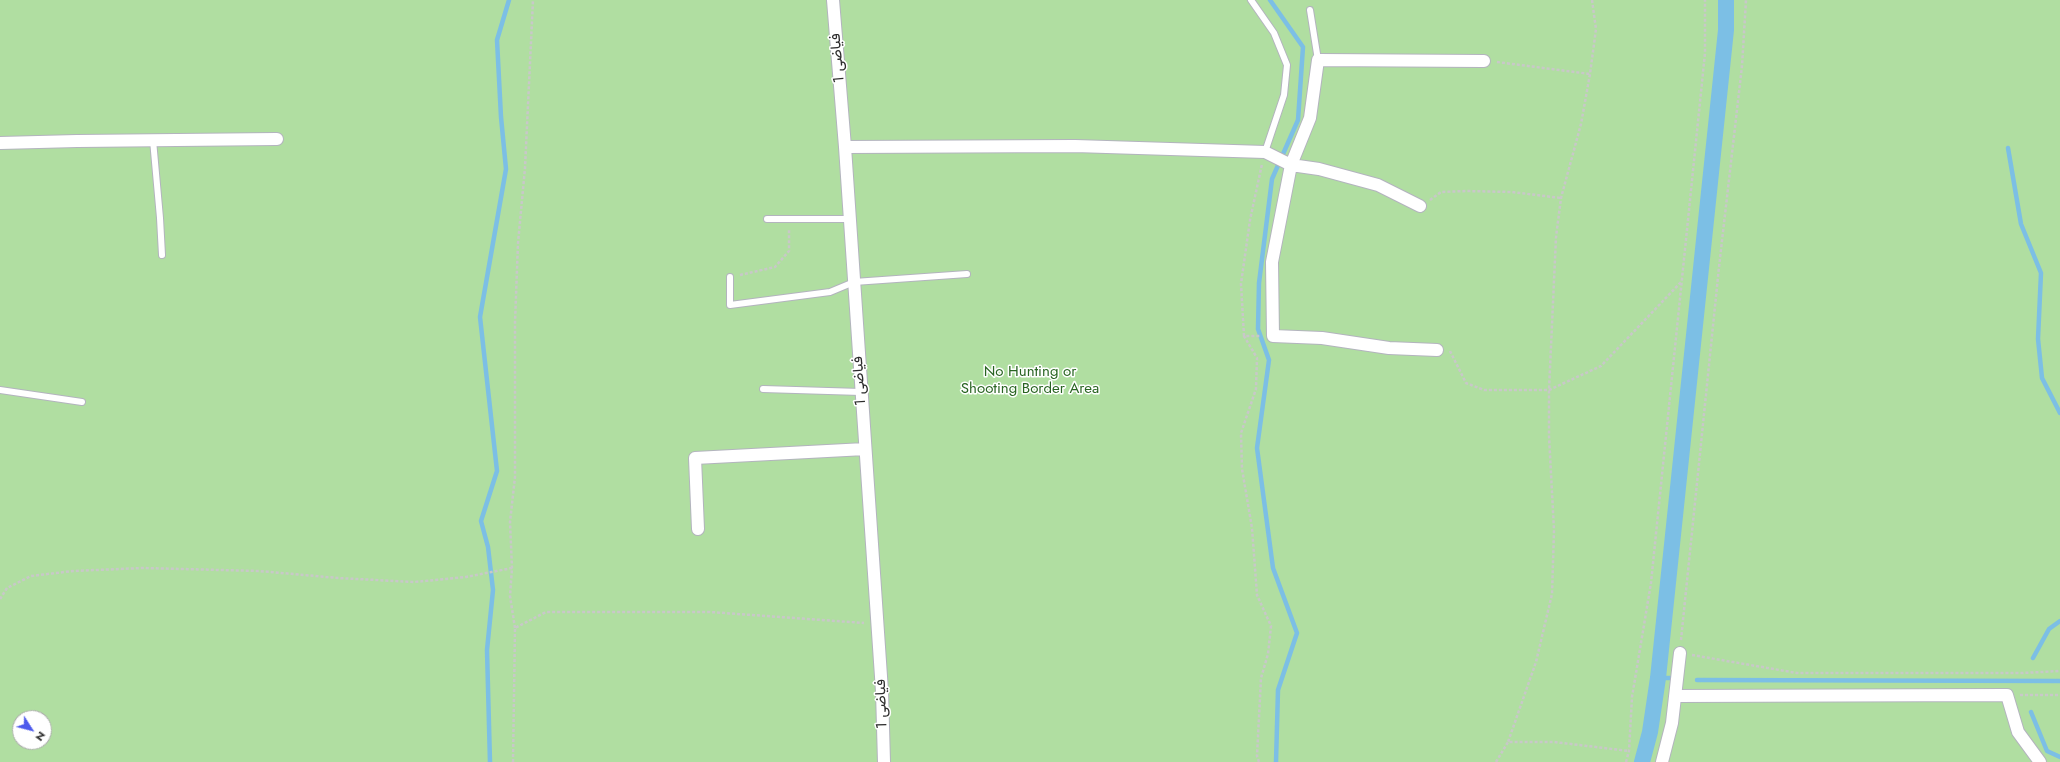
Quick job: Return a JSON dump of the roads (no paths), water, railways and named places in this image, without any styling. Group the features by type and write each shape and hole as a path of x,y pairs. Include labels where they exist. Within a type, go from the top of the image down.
{"street":[{"name":"فیاضی 1","path":"833,0 845,147 882,691 884,762"},
{"path":"1437,350 1389,348 1322,338 1273,336 1272,262 1288,164 1310,118 1318,60 1484,61"},
{"path":"0,144 153,140 277,139"},
{"path":"845,147 1075,146 1269,154 1288,164 1319,169 1378,185 1420,206"},
{"path":"698,528 695,458 865,449"},
{"path":"1662,762 1672,723 1680,653"},
{"path":"1675,696 2007,695 2018,732 2040,762"}],"lane":[{"path":"1251,0 1274,33 1287,65 1284,95 1269,154"},
{"path":"1310,10 1318,60"},
{"path":"153,140 162,255"},
{"path":"767,219 850,219"},
{"path":"730,277 730,305 830,292 854,282 967,274"},
{"path":"763,388 861,392"},
{"path":"0,390 82,402"}],"waterway":[{"path":"490,762 487,650 493,590 488,547 481,521 497,471 480,317 506,169 501,117 497,40 509,0"},
{"path":"1270,0 1303,47 1298,120 1272,179 1259,283 1258,329 1269,360 1257,448 1273,568 1297,633 1278,690 1276,762"},
{"path":"1642,762 1650,732 1658,678 1726,30 1726,0"},
{"path":"2008,148 2021,224 2041,273 2038,339 2042,378 2060,413"},
{"path":"2033,658 2049,629 2060,621"},
{"path":"1658,678 1670,678"},
{"path":"1697,680 2060,681"},
{"path":"2031,712 2047,751 2060,757"}],"park label":[{"name":"No Hunting or Shooting Border Area","path":"1030,380"}]}
